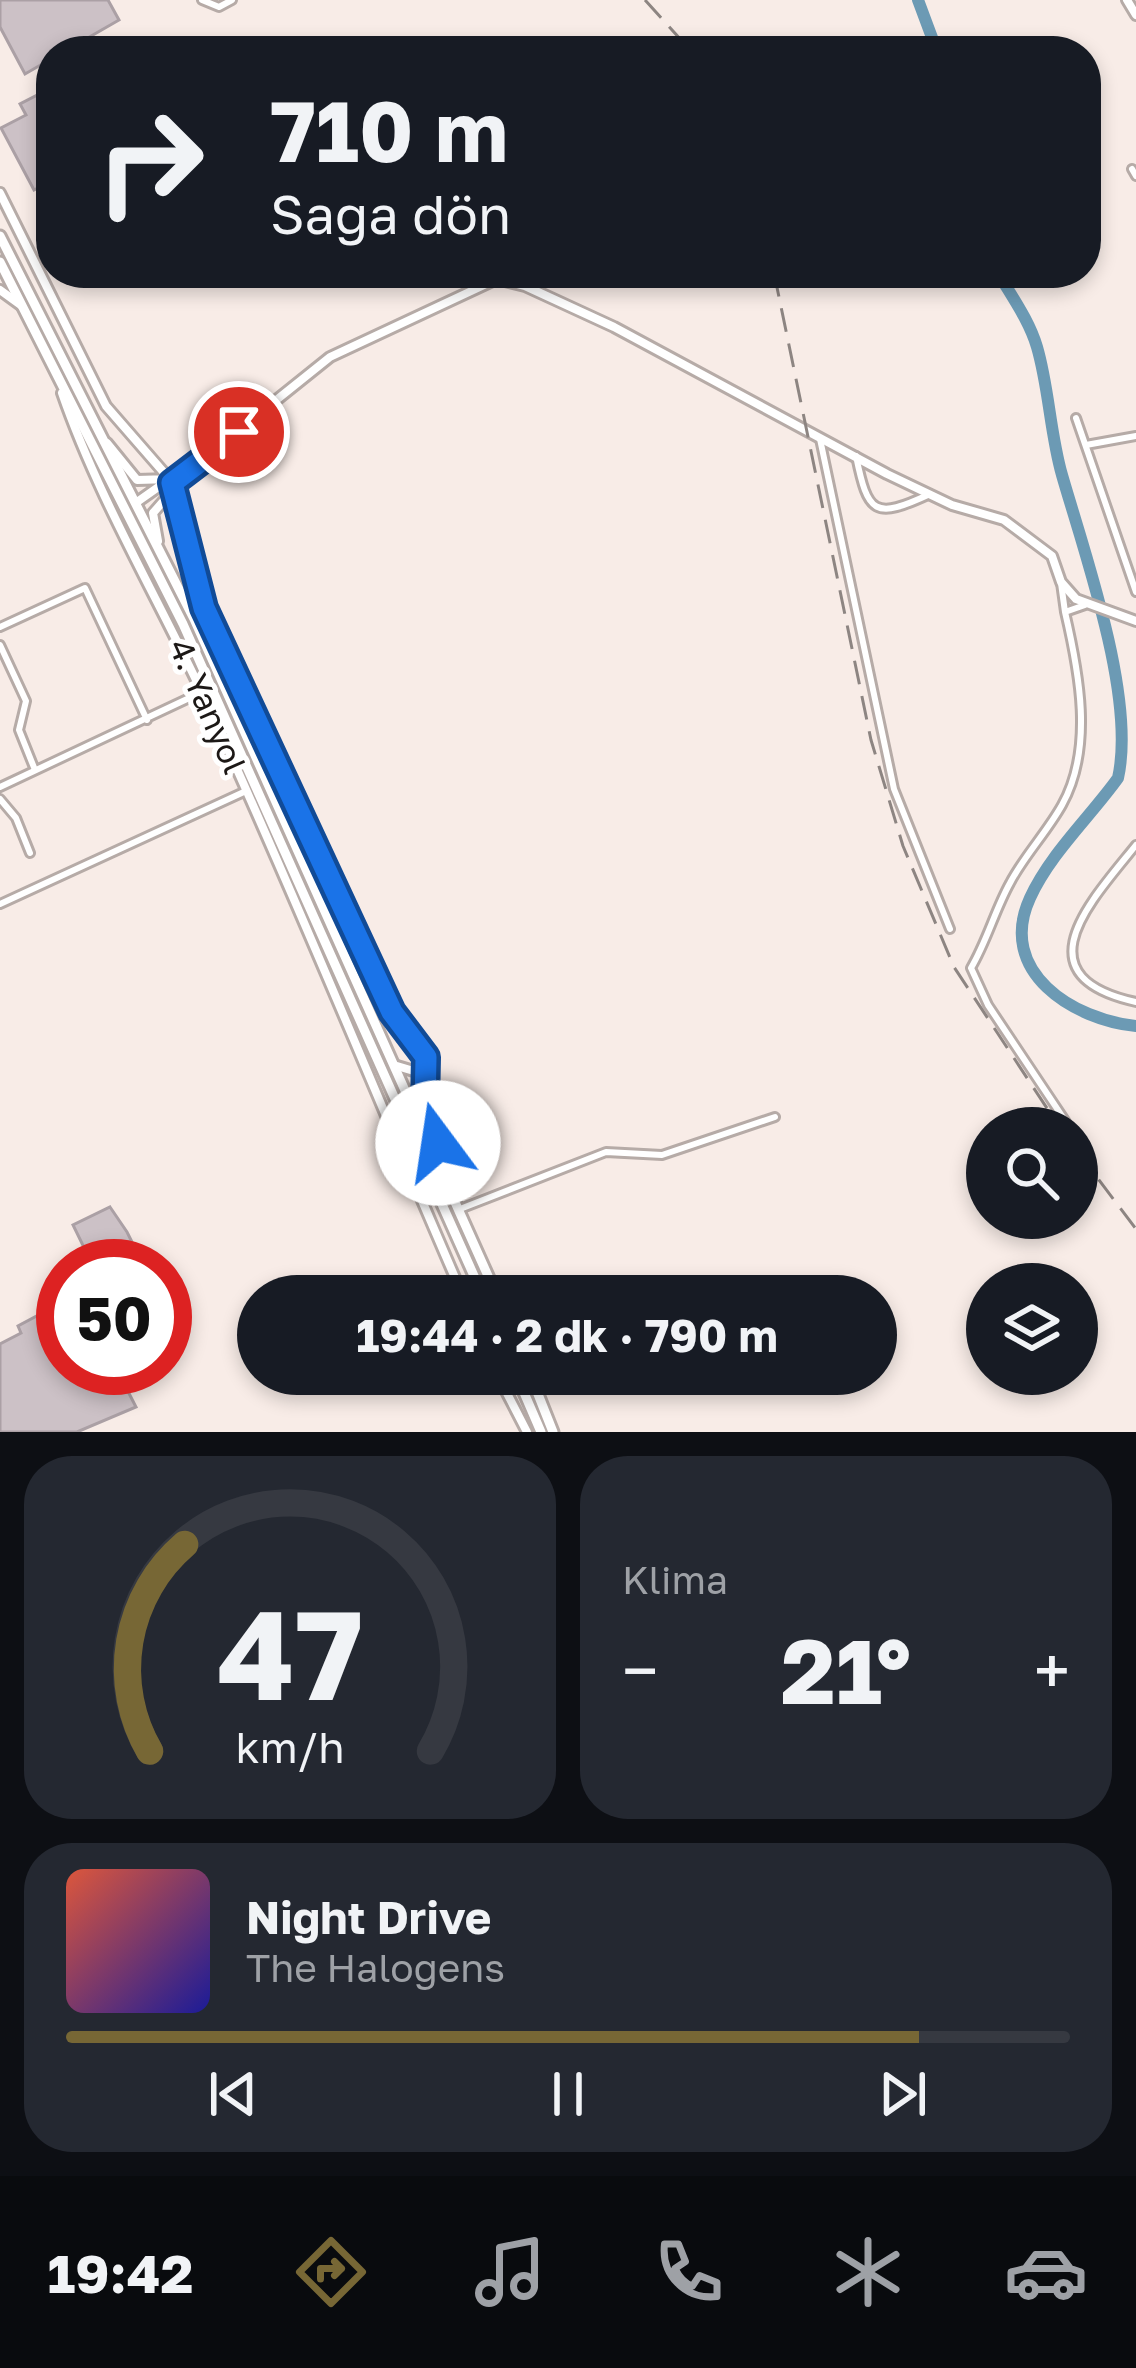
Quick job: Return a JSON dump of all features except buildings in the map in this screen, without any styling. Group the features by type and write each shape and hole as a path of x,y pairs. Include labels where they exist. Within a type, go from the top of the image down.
{"main road":[{"path":"1127,0 1136,15"},
{"path":"0,193 36,265"},
{"path":"0,236 135,506 142,563"},
{"path":"0,262 56,371 159,548 488,1275"},
{"path":"47,288 106,406 172,483 204,608 392,1012 426,1057 425,1107 446,1176"},
{"path":"106,502 135,506 172,483 330,357 476,288"},
{"path":"529,288 614,327 930,494 1004,520 1052,556 1061,582 1085,605 1136,621"},
{"path":"0,290 22,306"},
{"name":"4. Yanyol","path":"56,371 106,502 142,563 359,1042"},
{"path":"106,442 137,480 172,483"},
{"path":"159,548 153,513 172,483"},
{"path":"136,528 343,977 474,1275"},
{"path":"343,977 359,1042 454,1275"},
{"path":"397,1066 416,1072 426,1057"},
{"path":"508,1395 526,1432"},
{"path":"525,1395 541,1432"},
{"path":"538,1395 553,1432"}],"street":[{"path":"202,0 219,7 232,0"},
{"path":"1076,418 1136,592"},
{"path":"819,436 894,789 950,929"},
{"path":"1086,445 1136,436"},
{"path":"856,456 865,498 873,508 888,511 930,494"},
{"path":"1056,1107 988,1005 971,968 993,931 1008,885 1065,801 1078,750 1082,681 1061,582"},
{"path":"0,627 85,588 147,720"},
{"path":"1065,612 1085,605"},
{"path":"0,646 26,701 19,730 35,770"},
{"path":"0,787 202,692"},
{"path":"0,904 246,790"},
{"path":"0,799 16,818 30,853"},
{"path":"1136,845 1081,916 1070,940 1074,961 1089,981 1112,996 1136,1002"},
{"path":"460,1209 606,1152 662,1154 775,1117"}],"waterway":[{"path":"918,0 931,36"},
{"path":"1007,288 1037,347 1058,459 1114,668 1122,745 1118,778 1059,851 1030,898 1022,924 1024,948 1032,969 1066,1002 1088,1014 1136,1026"},
{"path":"176,513 190,588 384,1013 416,1062"}],"railway":[{"path":"645,0 677,36"},
{"path":"777,288 871,740 903,846 954,967 1046,1107"},
{"path":"1098,1179 1136,1229"}],"route":[{"path":"239,432 172,483 195,586 392,1012 426,1057 425,1107 438,1143"}]}
